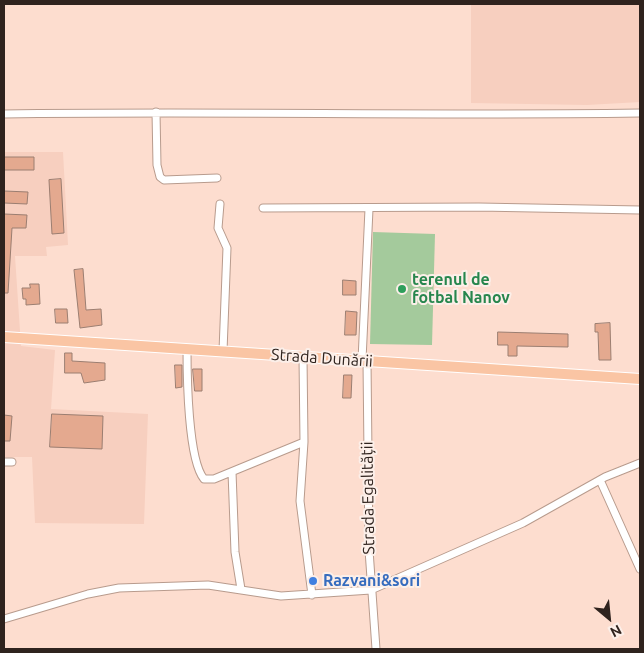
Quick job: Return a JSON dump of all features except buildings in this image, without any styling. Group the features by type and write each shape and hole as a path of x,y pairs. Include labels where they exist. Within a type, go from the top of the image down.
{"main road":[{"name":"Strada Dunării","path":"4,337 640,379"}],"street":[{"path":"4,114 156,112 516,115 640,113"},
{"path":"156,112 157,165 160,177 164,180 217,178"},
{"path":"220,204 218,228 227,248 223,351"},
{"path":"263,208 640,210"},
{"name":"Strada Egalității","path":"369,209 364,360 370,590 376,649"},
{"path":"187,349 193,442 201,476 204,480 214,479 244,465 304,442"},
{"path":"303,357 304,442 300,501 312,594"},
{"path":"4,462 12,462"},
{"path":"4,619 88,594 119,588 208,585 281,596 370,590 523,524 600,480 640,463"},
{"path":"232,472 235,552 241,589"},
{"path":"600,480 640,569"}],"shaded area":[{"path":"471,4 640,4 640,102 587,105 471,103"},
{"path":"4,152 63,152 68,245 46,247 47,256 15,256 21,346 55,350 51,409 148,414 144,524 35,523 32,457 4,457"}],"green space":[{"name":"terenul de fotbal Nanov","path":"373,232 435,234 432,345 370,344"}],"place":[{"name":"terenul de fotbal Nanov","path":"402,289"},
{"name":"Razvani&sori","path":"313,581"}]}
